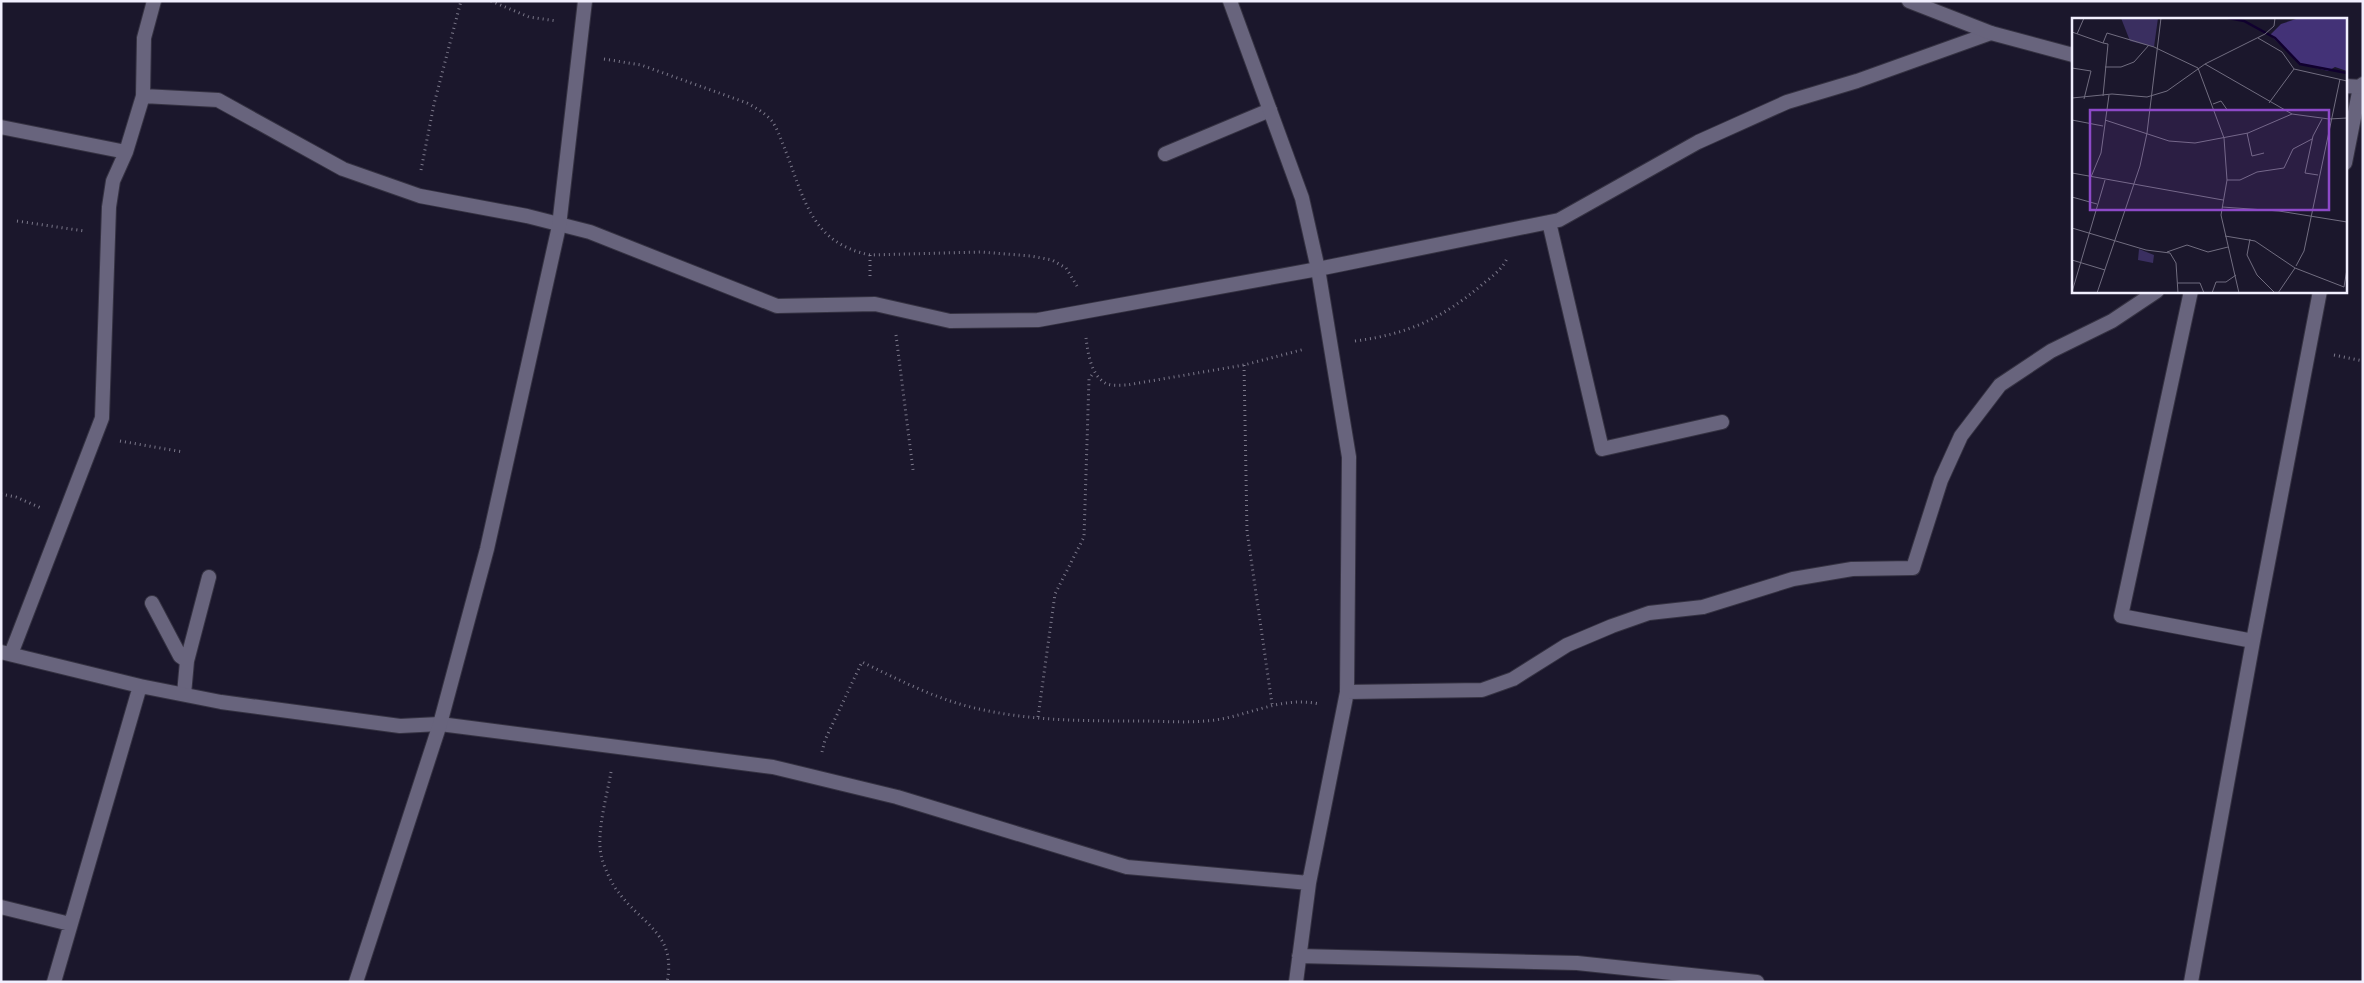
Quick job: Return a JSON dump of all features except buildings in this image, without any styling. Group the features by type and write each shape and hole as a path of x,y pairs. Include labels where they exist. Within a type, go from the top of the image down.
{"street":[{"path":"154,1 144,38 143,96 126,152 113,181 109,207 102,418 63,520 6,653 140,686 221,702 400,726 440,724 773,767 897,797 1127,867 1309,883"},
{"path":"356,982 440,724 487,549 559,226 584,1"},
{"path":"1230,1 1302,198 1318,269 1349,457 1347,692 1345,710 1309,883 1296,982"},
{"path":"1909,1 1991,34 2072,55"},
{"path":"143,96 218,100 342,169 416,195 527,216 559,226 590,232 777,306 875,304 950,321 1038,320 1318,269 1559,220 1698,142 1787,102 1857,81 1991,34"},
{"path":"2346,86 2362,86 2346,158"},
{"path":"1164,154 1270,110"},
{"path":"1,127 126,152"},
{"path":"1549,222 1602,449 1722,422"},
{"path":"1347,692 1482,690 1513,679 1566,645 1649,613 1703,607 1793,579 1852,569 1913,568 1941,480 1961,436 2000,385 2051,351 2112,321 2156,292"},
{"path":"2191,292 2121,616 2253,641"},
{"path":"2191,982 2253,641 2320,292"},
{"path":"184,694 188,661 209,577"},
{"path":"152,603 180,656 188,661"},
{"path":"54,982 140,686"},
{"path":"1,906 70,924"},
{"path":"1299,956 1578,963 1757,982"}],"path":[{"path":"416,195 434,104 461,1"},
{"path":"491,1 529,17 582,24"},
{"path":"578,56 641,65 747,104 760,111 772,122 780,137 808,207 820,228 837,244 853,251 870,255 981,252 1031,256 1052,260 1066,268 1076,283 1084,311 1088,352 1094,372 1108,384 1127,385 1244,365 1330,344 1400,332 1433,320 1458,305 1488,280 1506,261 1510,246 1510,230"},
{"path":"18,221 108,234"},
{"path":"899,309 894,321 912,470"},
{"path":"1244,365 1246,531 1272,704"},
{"path":"1038,717 1055,594 1084,537 1090,379 1094,372"},
{"path":"95,437 184,452"},
{"path":"1,494 16,497 63,520"},
{"path":"816,777 825,740 862,662 934,696 1008,715 1083,722 1204,722 1229,718 1272,704 1306,701 1345,710"},
{"path":"616,747 601,831 601,858 618,893 661,936 667,951 669,972 667,982"}]}
